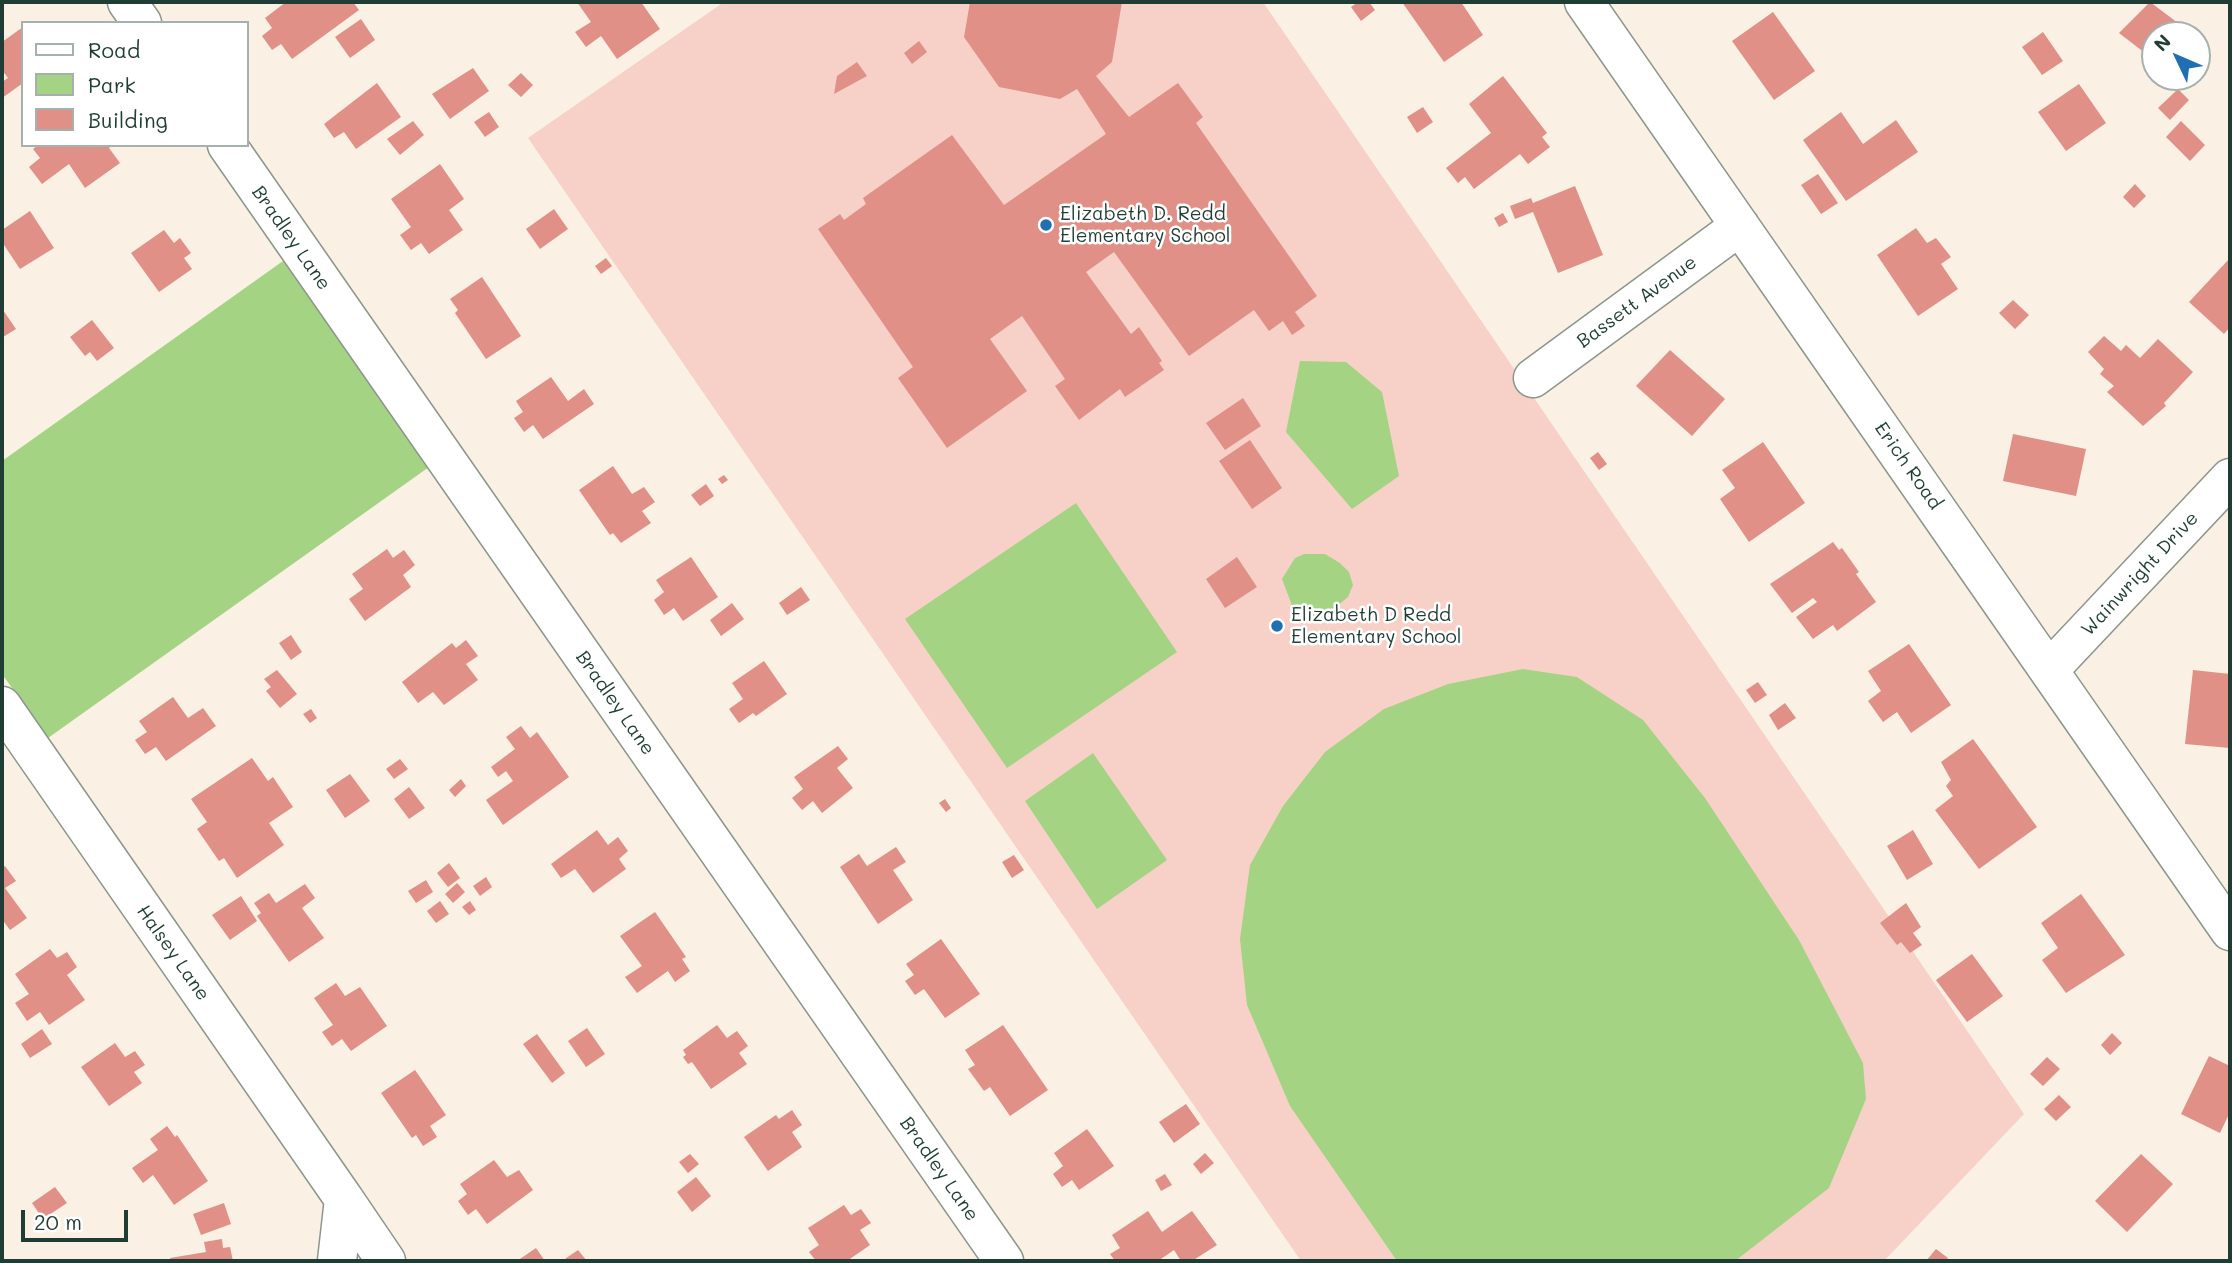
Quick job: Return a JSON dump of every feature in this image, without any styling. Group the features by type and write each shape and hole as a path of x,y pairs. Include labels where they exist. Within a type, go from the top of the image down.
{"street":[{"path":"127,2 141,21"},
{"name":"Erich Road","path":"1584,2 2230,930"},
{"name":"Bradley Lane","path":"228,147 1004,1261"},
{"name":"Bassett Avenue","path":"1533,378 1741,226"},
{"name":"Wainwright Drive","path":"2050,669 2230,478"},
{"name":"Halsey Lane","path":"2,706 386,1261"},
{"path":"337,1261 344,1199"}],"shaded area":[{"name":"Elizabeth D Redd Elementary School","path":"724,2 1263,2 2024,1114 1884,1261 1301,1261 528,138"}],"green space":[{"path":"283,261 429,467 48,738 2,674 2,461"},
{"path":"1300,361 1346,362 1382,392 1399,476 1352,509 1286,432"},
{"path":"1076,503 1177,652 1007,768 905,619"},
{"path":"1304,554 1325,554 1340,563 1349,572 1353,585 1348,597 1321,619 1311,619 1293,608 1282,579 1295,558"},
{"path":"1523,669 1577,677 1643,720 1705,798 1799,940 1863,1063 1866,1099 1829,1188 1735,1261 1397,1261 1290,1106 1247,1005 1240,939 1250,865 1283,806 1325,752 1384,709 1448,684"},
{"path":"1093,753 1167,860 1097,909 1025,801"}],"building":[{"path":"286,2 353,2 359,10 292,59 281,44 272,50 262,36 272,28 265,18"},
{"path":"577,2 641,2 660,29 617,59 601,36 586,47 575,32 591,22"},
{"name":"Elizabeth D. Redd Elementary School","path":"970,2 1122,2 1112,62 1096,76 1129,117 1178,83 1203,117 1196,123 1317,296 1295,312 1305,326 1292,335 1283,321 1269,331 1254,310 1189,356 1114,252 1086,272 1131,334 1139,327 1162,361 1159,363 1164,370 1125,397 1120,389 1079,420 1055,386 1065,379 1022,316 990,339 1027,391 947,448 898,378 913,367 818,229 840,214 844,220 866,204 863,198 952,135 1004,205 1106,134 1077,89 1060,99 999,87 964,37"},
{"path":"1358,2 1369,2 1375,10 1361,21 1351,7"},
{"path":"1402,2 1461,2 1483,35 1444,62"},
{"path":"2150,2 2175,21 2141,21 2141,50 2119,33"},
{"path":"1773,12 1815,71 1774,100 1732,41"},
{"path":"361,19 375,40 350,58 335,37"},
{"path":"21,28 21,84 2,98 2,82 8,78 2,70 2,42"},
{"path":"2043,32 2063,61 2042,75 2022,47"},
{"path":"919,41 927,52 912,64 904,53"},
{"path":"857,62 867,76 834,94 837,76"},
{"path":"473,68 489,91 450,119 432,94"},
{"path":"521,73 533,85 521,97 508,85"},
{"path":"1503,76 1547,133 1542,137 1550,147 1528,164 1520,154 1474,189 1465,177 1458,183 1446,168 1491,133 1469,104"},
{"path":"377,83 401,117 356,149 344,132 334,138 324,124"},
{"path":"2079,84 2106,123 2066,151 2038,112"},
{"path":"2176,91 2180,91 2189,100 2170,120 2158,108"},
{"path":"1423,107 1433,122 1417,133 1407,117"},
{"path":"489,112 499,127 485,137 474,122"},
{"path":"1841,112 1863,144 1896,120 1918,152 1846,201 1803,140"},
{"path":"413,121 424,135 400,155 387,139"},
{"path":"2181,121 2205,145 2190,161 2166,137"},
{"path":"110,147 120,163 85,188 69,164 42,184 29,167 40,158 33,149"},
{"path":"440,164 464,199 449,210 463,230 429,254 421,243 411,250 400,235 411,227 391,199"},
{"path":"1818,174 1838,203 1821,214 1801,185"},
{"path":"2135,184 2146,196 2134,208 2123,197"},
{"path":"1575,186 1603,255 1558,273 1533,212 1515,219 1510,206 1531,198 1533,203"},
{"path":"554,209 568,229 540,249 526,229"},
{"path":"30,211 54,248 20,269 2,242 2,230"},
{"path":"1503,213 1508,222 1499,227 1494,218"},
{"path":"1916,228 1927,243 1936,238 1951,257 1941,264 1958,289 1918,316 1877,255"},
{"path":"164,230 174,243 180,238 191,253 184,258 192,269 159,292 131,253"},
{"path":"606,258 612,266 601,274 595,266"},
{"path":"2230,258 2230,327 2224,334 2189,302"},
{"path":"482,277 521,336 486,359 455,313 458,310 450,299"},
{"path":"2013,300 2029,315 2015,329 1999,313"},
{"path":"2,311 16,329 3,337"},
{"path":"92,320 114,348 97,361 90,352 85,356 70,337"},
{"path":"2104,336 2121,351 2126,345 2140,358 2158,339 2193,372 2164,403 2166,406 2143,426 2107,392 2114,386 2100,374 2104,369 2088,352"},
{"path":"1670,350 1725,399 1692,436 1636,386"},
{"path":"551,377 568,401 584,389 594,404 543,439 533,425 524,432 514,418 523,412 516,401"},
{"path":"1243,398 1261,426 1225,450 1206,423"},
{"path":"2013,434 2086,449 2076,496 2003,481"},
{"path":"1250,440 1282,488 1252,509 1219,461"},
{"path":"1763,442 1805,503 1749,542 1720,499 1735,488 1722,470"},
{"path":"1598,452 1607,464 1599,470 1590,458"},
{"path":"613,466 632,494 644,487 655,502 642,511 651,523 621,543 613,533 610,535 579,490"},
{"path":"724,475 728,480 722,484 718,479"},
{"path":"706,484 714,496 700,506 691,495"},
{"path":"1833,542 1839,550 1842,548 1876,602 1837,631 1833,625 1813,639 1796,617 1817,602 1813,598 1792,613 1770,584"},
{"path":"387,549 393,558 404,550 415,565 403,575 411,587 365,621 349,599 363,589 352,574"},
{"path":"691,557 718,597 683,621 674,608 664,615 654,600 664,592 656,580"},
{"path":"1237,557 1257,587 1225,608 1206,579"},
{"path":"801,587 810,600 787,615 779,603"},
{"path":"732,603 744,619 721,636 710,620"},
{"path":"291,635 302,652 291,660 279,643"},
{"path":"466,640 478,656 466,664 478,680 444,705 433,692 418,703 402,682 452,643 456,648"},
{"path":"1909,644 1951,705 1911,733 1897,712 1883,722 1868,701 1881,691 1868,671"},
{"path":"764,661 787,694 756,716 753,713 739,723 729,709 743,699 732,683"},
{"path":"277,670 297,694 280,708 266,691 271,687 264,679"},
{"path":"2193,670 2230,674 2230,748 2185,744"},
{"path":"1758,682 1767,695 1755,703 1746,690"},
{"path":"173,697 188,718 203,708 216,726 166,761 156,747 145,754 135,740 147,732 139,721"},
{"path":"1785,703 1796,718 1778,730 1769,715"},
{"path":"311,709 317,718 310,723 303,714"},
{"path":"521,726 530,738 537,732 569,777 503,825 486,800 513,781 506,771 498,777 491,767 515,749 506,737"},
{"path":"1973,739 2037,827 1979,869 1935,810 1953,796 1946,786 1951,780 1941,762"},
{"path":"838,746 848,759 837,768 853,788 822,813 813,801 802,810 792,798 803,789 794,777"},
{"path":"252,758 268,781 273,777 293,807 269,823 284,845 237,878 224,858 219,861 197,829 207,822 191,799"},
{"path":"400,759 408,769 394,779 386,769"},
{"path":"350,774 370,801 345,818 326,790"},
{"path":"461,779 466,786 455,797 449,790"},
{"path":"409,787 425,808 409,819 394,799"},
{"path":"945,799 951,808 946,812 939,803"},
{"path":"597,830 608,845 618,837 628,851 619,859 626,869 593,893 575,869 561,878 551,864"},
{"path":"1913,830 1933,864 1907,880 1887,846"},
{"path":"896,847 906,862 893,870 913,900 878,924 840,867 859,854 867,866"},
{"path":"1014,855 1024,870 1012,878 1002,862"},
{"path":"449,863 460,878 448,887 437,873"},
{"path":"5,866 16,881 5,888 27,918 10,930 2,919 2,868"},
{"path":"486,877 492,887 480,896 473,886"},
{"path":"426,880 433,892 416,903 408,891"},
{"path":"457,883 465,892 453,903 445,894"},
{"path":"305,884 315,898 302,908 324,938 289,962 257,916 261,913 254,903 269,893 276,903"},
{"path":"2081,894 2125,955 2066,993 2042,960 2058,948 2041,923"},
{"path":"241,896 257,921 230,940 212,915"},
{"path":"440,901 449,914 436,923 427,911"},
{"path":"470,901 476,910 469,915 462,907"},
{"path":"1906,903 1921,927 1913,933 1922,945 1910,953 1901,942 1897,945 1880,923"},
{"path":"655,912 686,957 682,959 690,971 675,982 668,971 637,993 625,977 642,966 620,936"},
{"path":"941,939 980,994 945,1018 924,989 915,995 905,981 914,975 906,964"},
{"path":"50,949 57,958 67,952 77,967 67,975 85,1000 49,1025 40,1012 27,1021 15,1003 29,994 15,974"},
{"path":"1972,954 2003,996 1967,1022 1936,980"},
{"path":"336,983 345,996 360,987 387,1026 351,1051 342,1039 332,1046 322,1032 333,1025 314,998"},
{"path":"717,1025 727,1038 737,1031 748,1046 739,1053 747,1064 711,1089 692,1062 688,1064 683,1057 686,1055 683,1050"},
{"path":"1003,1025 1048,1090 1010,1116 990,1087 984,1091 968,1069 975,1065 965,1050"},
{"path":"587,1028 605,1054 586,1067 568,1041"},
{"path":"42,1029 52,1044 30,1058 21,1044"},
{"path":"2112,1033 2122,1043 2110,1055 2101,1045"},
{"path":"537,1034 565,1073 552,1083 523,1044"},
{"path":"115,1043 125,1057 135,1051 145,1065 134,1072 142,1083 109,1106 81,1067"},
{"path":"2209,1056 2230,1066 2230,1112 2220,1133 2181,1114"},
{"path":"2047,1057 2060,1069 2043,1086 2030,1074"},
{"path":"415,1070 446,1115 430,1126 437,1137 423,1146 416,1135 412,1138 381,1093"},
{"path":"2059,1095 2071,1107 2056,1121 2044,1109"},
{"path":"1186,1104 1200,1124 1174,1143 1159,1122"},
{"path":"792,1110 802,1125 792,1132 802,1147 768,1171 744,1137 776,1115 779,1119"},
{"path":"167,1126 175,1137 177,1135 208,1181 174,1205 153,1175 143,1183 132,1168 158,1150 150,1139"},
{"path":"1087,1129 1114,1166 1079,1190 1072,1180 1062,1187 1053,1174 1063,1166 1054,1153"},
{"path":"1205,1153 1214,1163 1201,1174 1193,1164"},
{"path":"690,1154 699,1164 688,1173 679,1162"},
{"path":"2141,1154 2173,1184 2127,1232 2095,1201"},
{"path":"494,1160 507,1177 519,1170 533,1190 487,1224 476,1209 468,1215 458,1201 467,1194 460,1184"},
{"path":"1165,1174 1172,1185 1161,1191 1155,1180"},
{"path":"696,1177 711,1196 692,1212 677,1192"},
{"path":"55,1187 67,1203 43,1219 32,1203"},
{"path":"224,1203 231,1224 201,1235 193,1214"},
{"path":"844,1205 851,1215 861,1209 871,1223 860,1230 870,1245 847,1261 816,1261 809,1252 819,1245 808,1228"},
{"path":"1148,1211 1162,1232 1192,1211 1217,1245 1192,1261 1181,1261 1174,1250 1158,1261 1115,1261 1110,1254 1120,1248 1112,1235"},
{"path":"222,1239 223,1248 230,1247 233,1261 171,1261 170,1258 206,1252 204,1242"},
{"path":"536,1248 545,1261 517,1261"},
{"path":"1936,1249 1948,1258 1945,1261 1926,1261"},
{"path":"578,1250 587,1261 562,1261"}],"place":[{"name":"Elizabeth D. Redd Elementary School","path":"1046,225"},
{"name":"Elizabeth D Redd Elementary School","path":"1277,626"}]}
